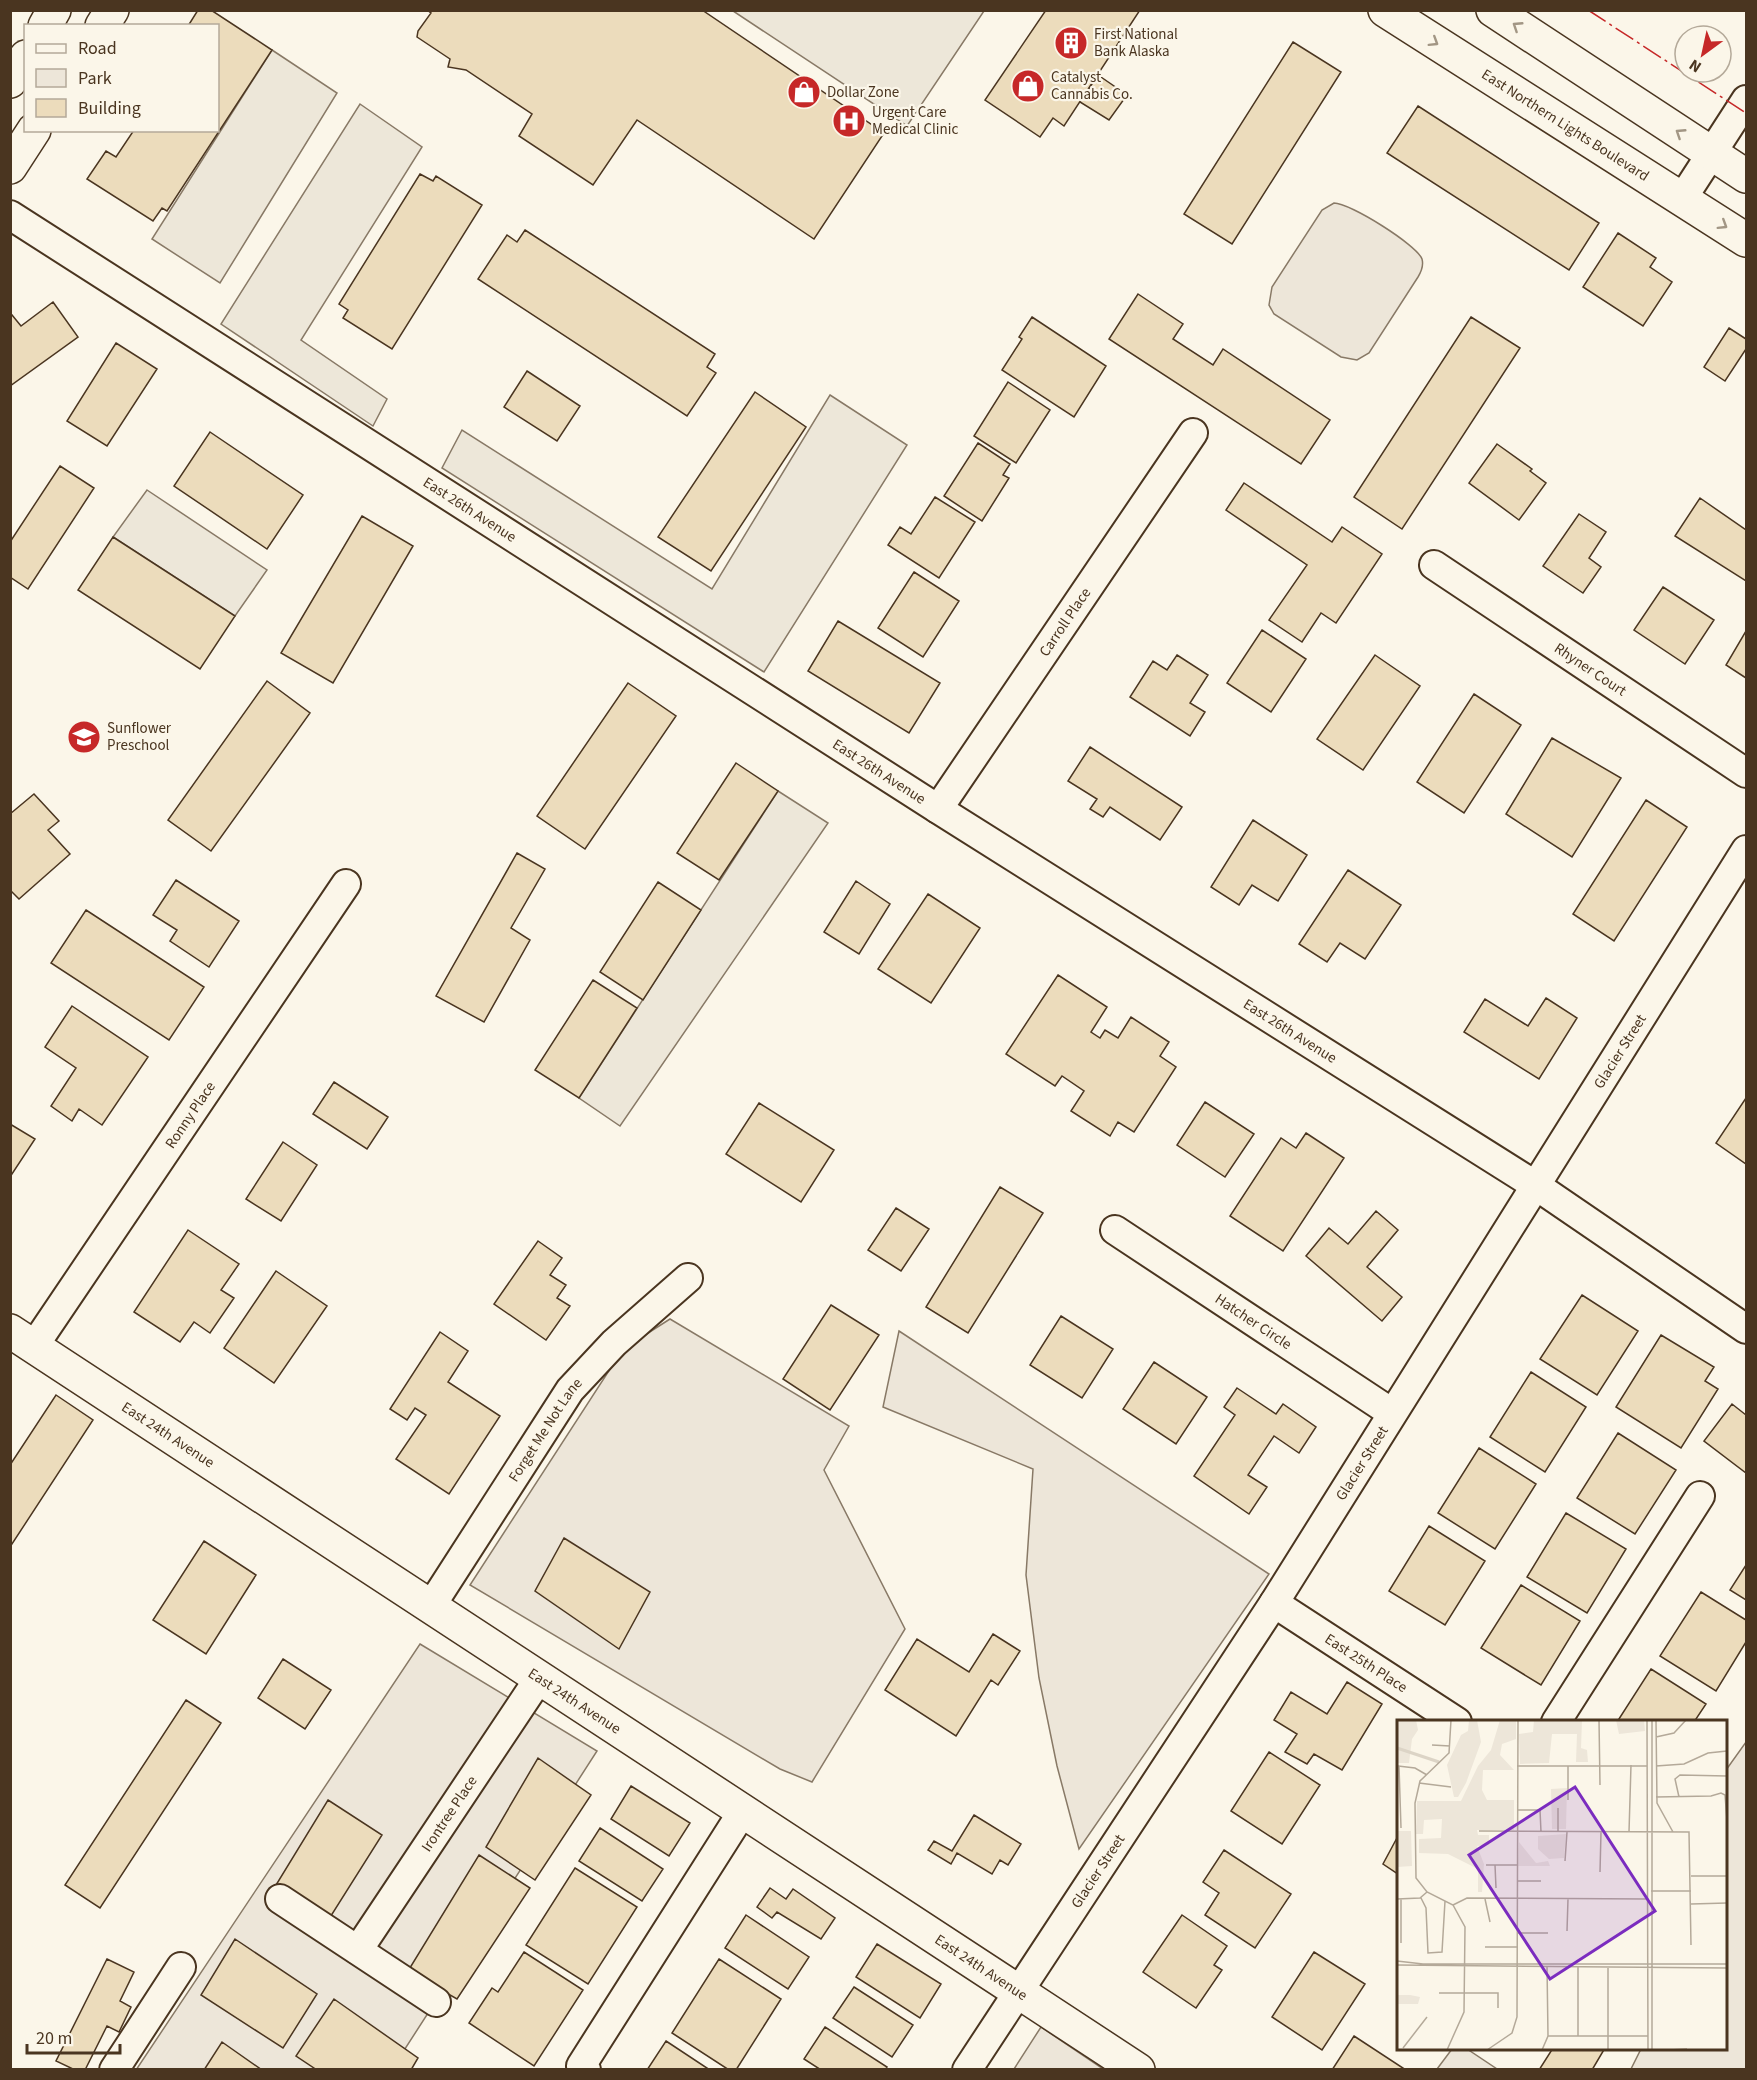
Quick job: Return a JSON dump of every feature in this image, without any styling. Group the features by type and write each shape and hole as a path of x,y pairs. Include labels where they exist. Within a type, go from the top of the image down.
{"street":[{"path":"46,24 54,10"},
{"path":"103,24 112,10"},
{"name":"East Northern Lights Boulevard","path":"1384,10 1746,240"},
{"path":"1493,10 1746,176"},
{"path":"10,81 24,60"},
{"path":"1682,199 1746,100"},
{"path":"10,167 33,132"},
{"name":"East 26th Avenue","path":"10,215 938,809 1538,1187 1746,1329"},
{"name":"Carroll Place","path":"938,809 1194,433"},
{"name":"Rhyner Court","path":"1434,565 1746,773"},
{"name":"Glacier Street","path":"967,2070 1017,1990 1274,1603 1392,1413 1538,1187 1746,850"},
{"name":"Ronny Place","path":"22,1339 346,884"},
{"name":"Hatcher Circle","path":"1115,1230 1392,1413"},
{"name":"Forget Me Not Lane","path":"431,1606 570,1390 614,1343 688,1278"},
{"name":"East 24th Avenue","path":"22,1339 1138,2070"},
{"path":"1558,1720 1700,1496"},
{"name":"East 25th Place","path":"1274,1603 1454,1720"},
{"name":"Irontree Place","path":"358,1950 540,1677"},
{"path":"586,2070 581,2066 743,1811"},
{"path":"280,1899 436,2002"},
{"path":"114,2070 181,1967"}],"green space":[{"path":"1334,203 1354,210 1396,235 1417,253 1423,262 1418,277 1369,353 1357,360 1341,357 1274,314 1269,305 1272,287 1322,210"},
{"path":"670,1319 849,1426 824,1470 905,1629 812,1782 780,1769 470,1585 623,1349"},
{"path":"899,1331 1269,1574 1079,1849 1057,1766 1039,1678 1026,1575 1033,1469 883,1407"},
{"path":"420,1644 597,1751 392,2069 136,2070"},
{"path":"1746,1742 1746,2069 1631,2069 1640,2050 1727,2050 1727,1769"},
{"path":"1041,2027 1103,2069 1014,2069"},
{"path":"1451,2050 1468,2050 1497,2069 1437,2069"}],"shaded area":[{"path":"733,11 984,11 907,126"},
{"path":"272,50 337,93 220,283 152,239"},
{"path":"360,104 422,147 301,340 387,399 373,426 221,324"},
{"path":"830,395 907,445 764,672 442,468 462,430 712,589"},
{"path":"147,490 267,570 235,616 113,537"},
{"path":"778,791 828,823 620,1126 579,1098"}],"building":[{"path":"198,10 211,10 272,50 219,131 219,24 189,24"},
{"path":"427,10 702,10 884,133 814,239 637,120 593,185 519,136 532,114 466,70 448,67 450,59 417,37 418,31 431,13"},
{"name":"First National Bank Alaska","path":"1046,10 1140,10 1064,126 1053,118 1040,137 985,100"},
{"path":"1293,42 1341,72 1232,244 1184,214"},
{"path":"1098,75 1127,95 1109,120 1080,102"},
{"path":"1418,106 1599,223 1569,270 1387,153"},
{"path":"133,132 219,132 167,211 162,208 153,221 87,179 106,151 116,157"},
{"path":"420,174 433,181 436,176 482,205 392,349 343,318 348,310 339,304"},
{"path":"525,230 715,354 707,367 716,373 687,416 478,279 507,235 517,242"},
{"path":"1618,233 1656,258 1650,267 1672,282 1643,326 1583,287"},
{"path":"1138,294 1183,324 1173,339 1213,365 1223,349 1330,420 1301,464 1109,339"},
{"path":"53,302 78,337 10,386 10,316 12,315 21,326"},
{"path":"1032,317 1106,366 1074,417 1002,370 1022,339 1019,337"},
{"path":"1471,317 1520,348 1402,529 1354,497"},
{"path":"1729,328 1746,339 1746,349 1725,381 1704,367"},
{"path":"116,343 157,369 107,446 67,421"},
{"path":"527,371 580,406 557,441 504,407"},
{"path":"1008,382 1050,410 1016,463 974,436"},
{"path":"755,392 806,427 711,571 658,537"},
{"path":"210,432 303,495 267,549 174,486"},
{"path":"978,443 1010,464 1003,475 1009,478 982,521 944,496"},
{"path":"1497,444 1532,469 1530,471 1546,483 1519,520 1469,483"},
{"path":"60,466 94,488 28,589 10,577 10,542"},
{"path":"1244,483 1332,542 1342,527 1382,554 1336,623 1321,613 1302,642 1269,620 1307,565 1226,510"},
{"path":"935,497 975,522 939,578 888,545 900,527 911,534"},
{"path":"1700,498 1746,530 1746,581 1675,536"},
{"path":"1579,514 1606,532 1589,558 1601,567 1583,593 1543,566"},
{"path":"362,516 413,546 333,683 281,653"},
{"path":"113,537 235,616 200,669 78,590"},
{"path":"914,572 959,601 923,657 878,628"},
{"path":"1663,587 1714,620 1685,664 1634,630"},
{"path":"838,621 940,683 909,733 808,671"},
{"path":"1262,630 1306,659 1271,712 1227,683"},
{"path":"1746,631 1746,678 1726,665"},
{"path":"1177,655 1208,675 1190,703 1205,712 1190,736 1130,697 1153,661 1167,670"},
{"path":"1375,655 1420,686 1363,770 1317,739"},
{"path":"267,681 310,713 211,851 168,820"},
{"path":"628,683 676,716 585,849 537,816"},
{"path":"1474,694 1521,725 1464,813 1417,782"},
{"path":"1552,738 1621,778 1572,857 1506,814"},
{"path":"1090,747 1182,807 1160,840 1110,807 1103,817 1090,809 1097,799 1068,781"},
{"path":"736,763 778,791 719,880 677,853"},
{"path":"34,794 59,821 48,830 70,854 19,899 10,890 10,814"},
{"path":"1646,800 1687,827 1614,941 1573,914"},
{"path":"1253,820 1307,855 1278,901 1252,885 1239,905 1211,887"},
{"path":"517,853 545,869 511,928 530,940 484,1022 436,996"},
{"path":"1348,870 1401,905 1365,959 1340,943 1327,962 1299,944"},
{"path":"176,880 239,921 209,967 170,941 177,930 153,915"},
{"path":"856,881 890,904 859,954 824,932"},
{"path":"658,882 701,910 643,1000 600,972"},
{"path":"928,894 980,928 931,1003 878,969"},
{"path":"86,910 204,987 169,1040 51,963"},
{"path":"1058,975 1107,1007 1091,1032 1100,1038 1105,1030 1118,1038 1131,1017 1169,1042 1160,1056 1176,1067 1134,1132 1118,1122 1110,1136 1071,1111 1084,1091 1062,1076 1055,1086 1006,1054"},
{"path":"593,980 637,1008 579,1098 535,1070"},
{"path":"1546,998 1577,1018 1539,1079 1464,1032 1485,999 1528,1026"},
{"path":"72,1006 148,1057 102,1125 79,1109 72,1121 51,1106 76,1068 45,1047"},
{"path":"334,1082 388,1117 367,1149 313,1114"},
{"path":"1746,1098 1746,1164 1716,1143"},
{"path":"1205,1102 1254,1134 1225,1177 1177,1145"},
{"path":"759,1103 834,1150 801,1202 726,1154"},
{"path":"10,1124 35,1139 10,1177"},
{"path":"1306,1133 1344,1158 1283,1251 1230,1216 1281,1138 1296,1148"},
{"path":"283,1142 317,1165 281,1221 246,1199"},
{"path":"1000,1187 1043,1213 968,1333 926,1307"},
{"path":"896,1208 929,1229 901,1271 868,1250"},
{"path":"1376,1211 1398,1230 1367,1267 1402,1297 1382,1321 1306,1256 1329,1228 1348,1244"},
{"path":"188,1230 239,1264 221,1290 234,1298 210,1333 194,1322 180,1342 134,1312"},
{"path":"538,1241 562,1258 550,1275 566,1285 557,1298 570,1306 546,1340 494,1304"},
{"path":"276,1271 327,1306 274,1383 224,1348"},
{"path":"1582,1295 1638,1331 1597,1395 1540,1359"},
{"path":"831,1305 879,1335 830,1410 783,1379"},
{"path":"1061,1316 1113,1349 1082,1398 1030,1365"},
{"path":"440,1332 468,1351 448,1382 500,1416 449,1494 396,1459 426,1415 415,1408 407,1420 390,1409"},
{"path":"1661,1335 1714,1367 1705,1381 1718,1389 1681,1448 1616,1407"},
{"path":"1154,1362 1207,1397 1176,1444 1123,1409"},
{"path":"1531,1372 1586,1407 1545,1472 1490,1437"},
{"path":"1237,1388 1276,1414 1283,1404 1316,1427 1299,1453 1274,1436 1248,1475 1267,1487 1249,1514 1194,1476 1235,1415 1224,1407"},
{"path":"56,1395 93,1420 10,1547 10,1465"},
{"path":"1732,1404 1746,1415 1746,1473 1704,1441"},
{"path":"1618,1433 1676,1470 1635,1534 1577,1498"},
{"path":"1479,1448 1536,1484 1495,1549 1438,1513"},
{"path":"1566,1513 1626,1549 1587,1613 1527,1577"},
{"path":"1429,1526 1485,1561 1445,1625 1389,1591"},
{"path":"564,1538 650,1592 619,1649 535,1591"},
{"path":"204,1541 256,1575 206,1654 153,1620"},
{"path":"1746,1565 1746,1600 1730,1590"},
{"path":"1521,1585 1580,1621 1541,1685 1481,1648"},
{"path":"1701,1592 1746,1620 1746,1642 1716,1691 1660,1656"},
{"path":"993,1634 1020,1651 998,1685 991,1680 956,1736 885,1690 917,1639 969,1672"},
{"path":"283,1659 331,1690 305,1729 258,1698"},
{"path":"1651,1669 1706,1704 1695,1720 1618,1720"},
{"path":"1347,1682 1382,1704 1342,1770 1314,1754 1307,1764 1285,1752 1297,1734 1274,1720 1291,1692 1327,1714"},
{"path":"186,1700 221,1723 100,1908 65,1885"},
{"path":"1269,1752 1320,1785 1282,1844 1231,1811"},
{"path":"538,1758 591,1795 535,1880 486,1847"},
{"path":"631,1786 690,1823 669,1856 611,1819"},
{"path":"328,1800 382,1835 329,1919 276,1885"},
{"path":"974,1815 1021,1844 1008,1865 1000,1860 992,1874 957,1853 951,1864 928,1850 934,1841 952,1851"},
{"path":"600,1828 663,1869 642,1901 579,1861"},
{"path":"1397,1838 1397,1873 1383,1864"},
{"path":"1224,1850 1291,1894 1255,1948 1205,1915 1219,1893 1203,1882"},
{"path":"479,1855 530,1888 457,1999 408,1971"},
{"path":"575,1868 637,1907 588,1984 526,1945"},
{"path":"770,1888 786,1899 793,1889 835,1918 821,1939 777,1912 772,1918 757,1907"},
{"path":"746,1915 809,1957 788,1989 725,1948"},
{"path":"1182,1915 1227,1946 1214,1965 1222,1970 1196,2008 1143,1972"},
{"path":"235,1939 317,1994 283,2048 201,1995"},
{"path":"877,1944 941,1984 920,2018 856,1977"},
{"path":"524,1952 583,1990 534,2066 469,2023 492,1988 498,1992"},
{"path":"1314,1952 1365,1984 1322,2050 1272,2017"},
{"path":"107,1959 134,1972 120,2001 131,2007 119,2032 107,2026 85,2070 75,2070 56,2061"},
{"path":"719,1959 781,1999 736,2070 729,2070 672,2033"},
{"path":"854,1987 913,2025 892,2057 833,2018"},
{"path":"334,1999 418,2058 411,2070 317,2070 296,2056"},
{"path":"825,2027 887,2067 885,2070 821,2070 804,2059"},
{"path":"1354,2036 1406,2070 1332,2070"},
{"path":"666,2041 710,2070 647,2070"},
{"path":"222,2042 262,2070 204,2070"},
{"path":"1552,2050 1604,2050 1592,2070 1539,2070"}],"power":[{"path":"1588,10 1746,113"}],"place":[{"name":"First National Bank Alaska","path":"1071,43"},
{"name":"Catalyst Cannabis Co.","path":"1028,86"},
{"name":"Dollar Zone","path":"804,92"},
{"name":"Urgent Care Medical Clinic","path":"849,121"},
{"name":"Sunflower Preschool","path":"84,737"}]}
